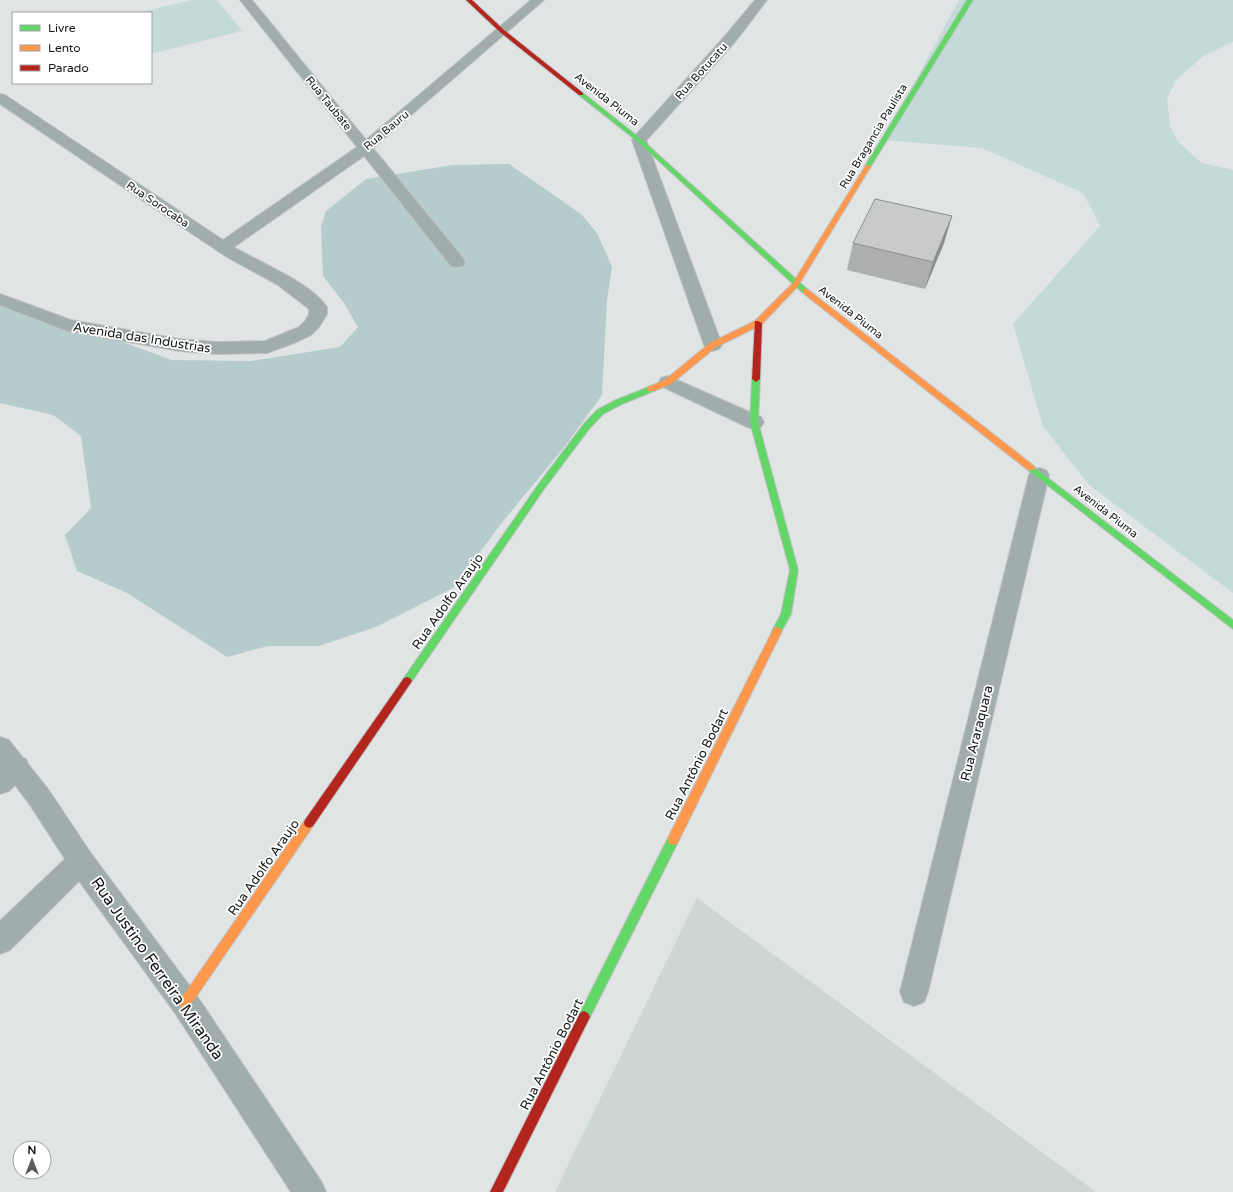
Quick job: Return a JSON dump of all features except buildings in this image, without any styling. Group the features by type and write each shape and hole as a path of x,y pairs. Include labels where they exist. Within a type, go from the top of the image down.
{"street":[{"name":"Rua Taubate","path":"246,0 457,262"},
{"name":"Avenida Piuma","path":"469,0 502,31 639,140 796,284 1233,625"},
{"name":"Rua Bauru","path":"223,247 365,148 538,0"},
{"name":"Rua Botucatu","path":"639,140 730,39 761,0"},
{"name":"Rua Bragancia Paulista","path":"796,284 970,0"},
{"name":"Rua Sorocaba","path":"0,98 223,247 277,277 308,298 318,307"},
{"path":"639,140 713,344"},
{"name":"Rua Adolfo Araujo","path":"185,1003 541,487 586,427 600,412 619,402 668,382 713,344 758,323 796,284"},
{"name":"Avenida das Industrias","path":"0,299 67,326 179,345 217,348 267,347 288,339 304,331 313,323 318,314 318,307"},
{"name":"Rua Antônio Bodart","path":"496,1192 786,614 794,570 754,422 758,323"},
{"path":"668,382 754,422"},
{"name":"Rua Araraquara","path":"914,992 1039,475"},
{"name":"Rua Justino Ferreira Miranda","path":"6,766 39,797 81,861 185,1003 310,1192"},
{"path":"0,940 81,861"}],"shaded area":[{"path":"192,0 217,0 242,31 152,54 152,12 141,12"},
{"path":"959,0 1233,0 1233,42 1205,55 1177,79 1167,98 1170,126 1179,143 1202,163 1233,170 1233,593 1089,485 1043,426 1013,324 1100,226 1083,193 982,148 883,140"},
{"path":"509,164 581,214 597,233 612,267 607,300 602,395 566,445 504,520 453,588 376,627 319,646 268,646 227,657 127,593 77,571 65,535 91,508 81,436 53,415 0,403 0,296 23,306 172,360 250,361 340,347 358,327 344,303 323,276 321,227 326,211 366,179 452,165"},
{"path":"697,898 1096,1192 555,1192"}],"traffic: fast":[{"path":"868,166 970,0"},
{"path":"581,94 639,140 805,291"},
{"path":"756,379 754,422 794,570 786,614 777,631"},
{"path":"407,681 541,487 586,427 600,412 619,402 651,389"},
{"path":"1031,468 1233,625"},
{"path":"584,1017 673,840"}],"traffic: slow":[{"path":"651,389 668,382 713,345 758,323 796,284 868,166"},
{"path":"805,291 1031,468"},
{"path":"673,840 777,631"},
{"path":"185,1003 309,823"}],"traffic: jam":[{"path":"469,0 502,31 581,94"},
{"path":"756,379 758,323"},
{"path":"309,823 407,681"},
{"path":"496,1192 584,1017"}]}
